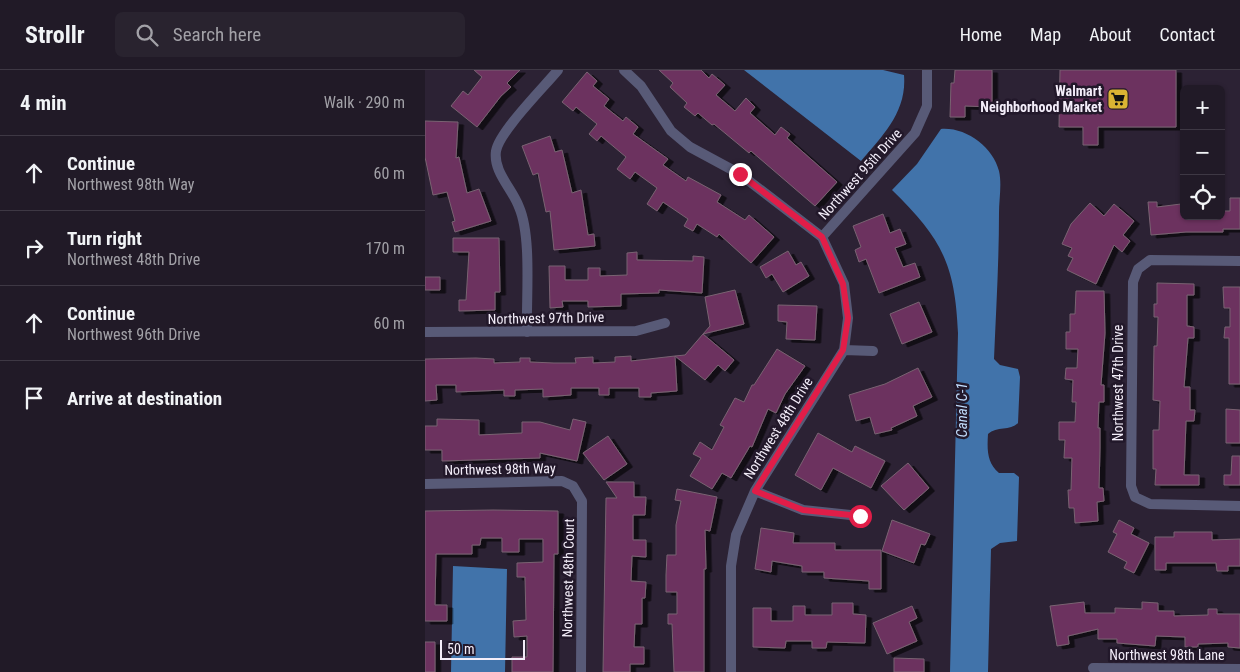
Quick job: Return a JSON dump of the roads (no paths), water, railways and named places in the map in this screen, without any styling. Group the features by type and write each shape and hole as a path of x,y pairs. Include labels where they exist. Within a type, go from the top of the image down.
{"street":[{"path":"527,332 525,231 519,207 496,166 496,150 503,134 558,70"},
{"path":"624,70 641,86 671,131 690,147 740,174 822,237"},
{"name":"Northwest 95th Drive","path":"822,237 915,133 927,106 927,70"},
{"name":"Northwest 48th Drive","path":"731,672 731,566 736,535 755,491 843,350 848,318 843,284 822,237"},
{"name":"Northwest 47th Drive","path":"1240,261 1150,260 1138,269 1133,282 1131,486 1135,497 1150,504 1240,506"},
{"name":"Northwest 97th Drive","path":"425,332 636,331 665,323"},
{"path":"843,350 873,351"},
{"name":"Northwest 98th Way","path":"425,484 562,480 573,486"},
{"name":"Northwest 48th Court","path":"573,486 582,501 581,672"},
{"path":"755,491 803,510 860,516"},
{"name":"Northwest 98th Lane","path":"1093,668 1240,669"}],"water":[{"path":"744,70 883,70 904,75 904,88 898,112 885,132 861,161"},
{"name":"Canal C-1","path":"941,129 960,131 977,140 991,154 999,171 998,268 994,359 1000,365 1018,369 1020,377 1018,423 988,434 989,456 992,465 999,473 1014,473 1019,477 1017,541 1000,543 991,549 988,672 950,672 958,333 953,288 949,270 934,238 909,207 892,190 917,164"},
{"path":"453,566 507,569 505,672 451,672"}],"place":[{"name":"Walmart Neighborhood Market","path":"1118,99"}]}
